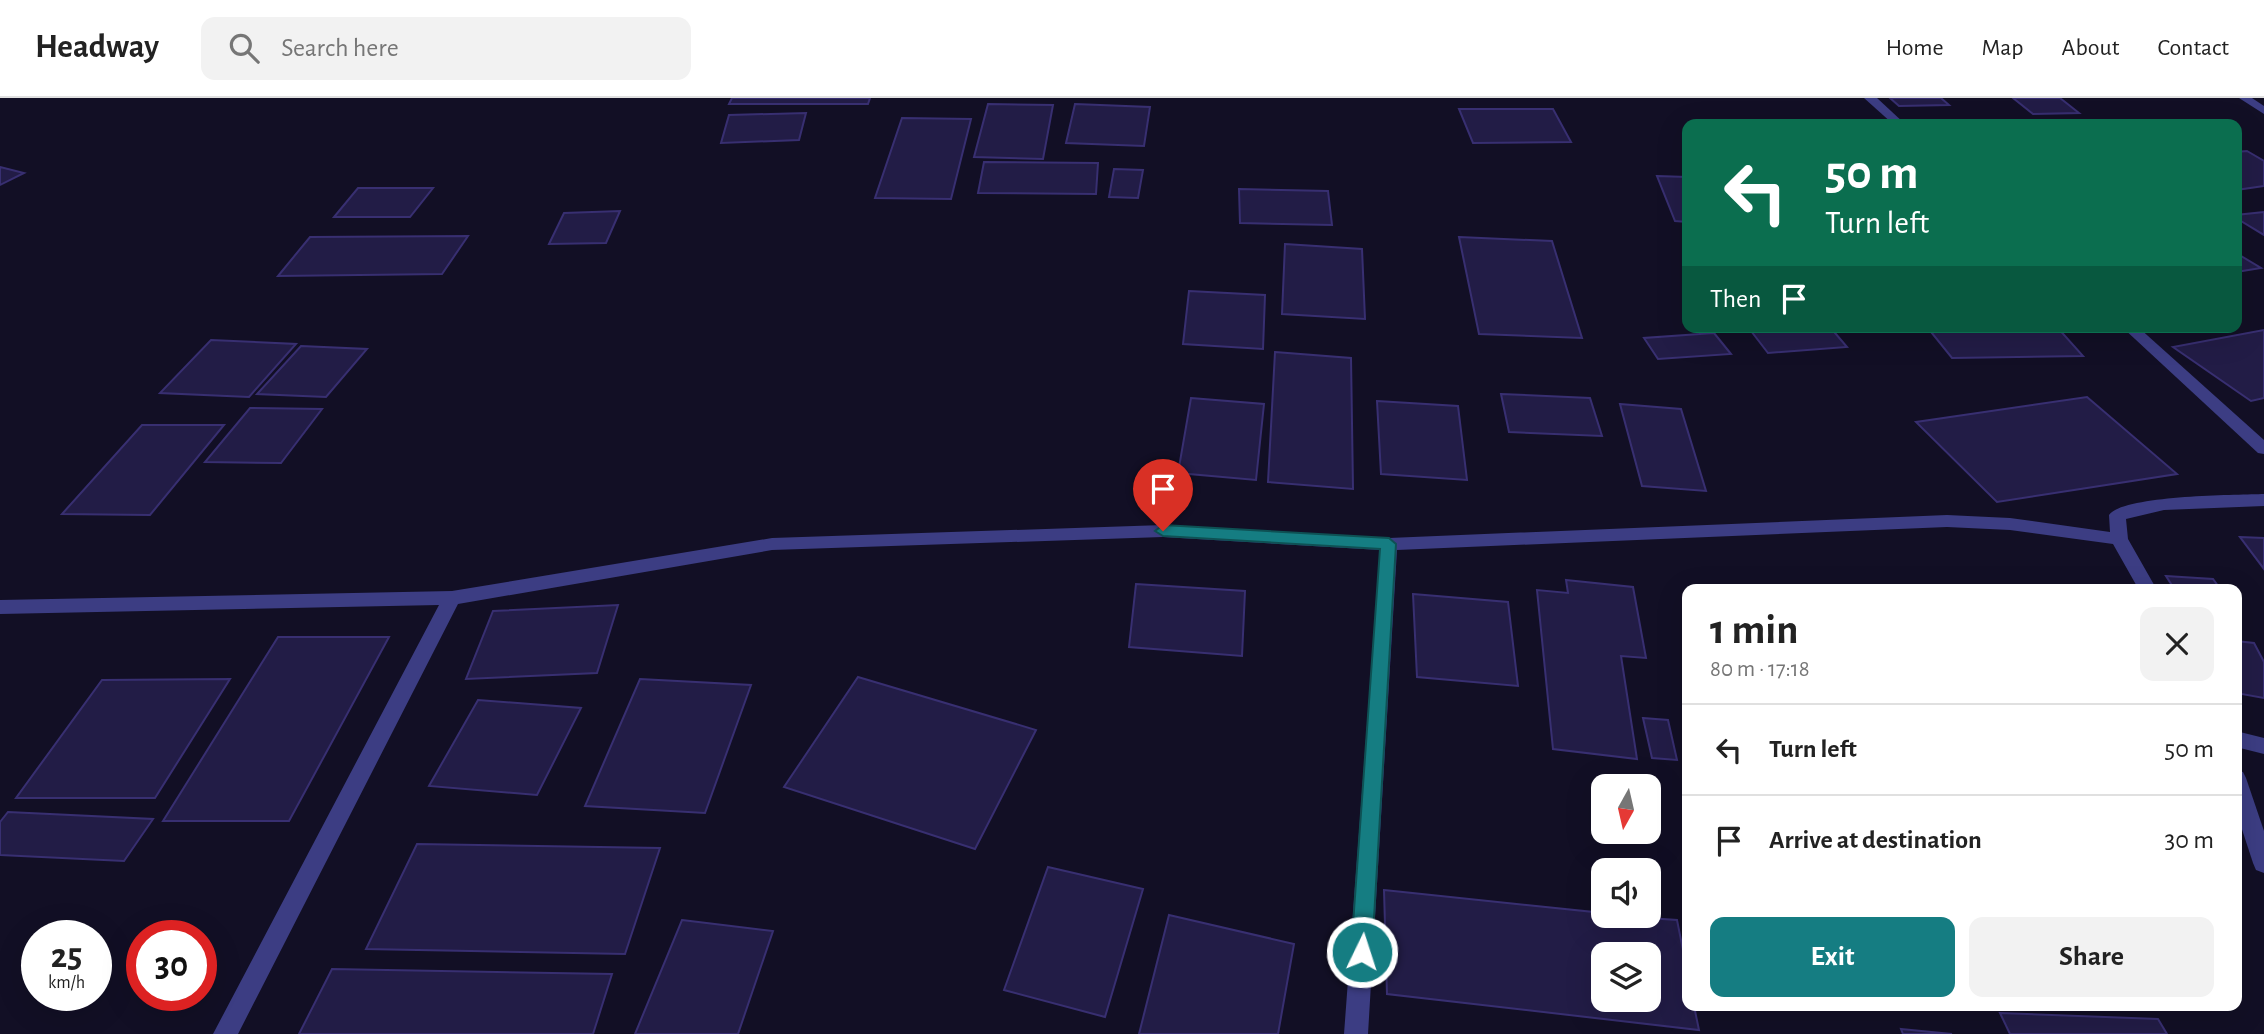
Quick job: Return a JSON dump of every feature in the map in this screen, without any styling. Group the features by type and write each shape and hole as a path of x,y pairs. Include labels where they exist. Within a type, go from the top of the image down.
{"street":[{"path":"1870,98 1893,119"},
{"path":"2245,98 2264,111"},
{"path":"2136,333 2264,449"},
{"path":"2145,584 2119,538 2117,515 2164,504 2264,500"},
{"path":"0,607 452,598 772,544 1163,531 1389,544 1947,521 2010,524 2119,538"},
{"path":"1356,1034 1389,544"},
{"path":"225,1034 452,598"},
{"path":"2242,740 2264,746"},
{"path":"2242,796 2264,863"}],"building":[{"path":"732,98 870,98 868,104 729,104"},
{"path":"1890,98 1941,98 1949,105 1899,106"},
{"path":"2013,98 2060,98 2079,113 2033,114"},
{"path":"988,104 1053,105 1043,159 974,157"},
{"path":"1075,104 1150,107 1144,146 1066,143"},
{"path":"1459,109 1553,109 1571,142 1473,143"},
{"path":"806,113 799,140 721,143 729,115"},
{"path":"902,118 971,119 951,199 875,198"},
{"path":"2242,151 2247,151 2264,161 2264,186 2242,189"},
{"path":"984,162 1098,163 1096,194 978,193"},
{"path":"0,167 24,173 0,185"},
{"path":"1114,169 1143,170 1138,198 1109,197"},
{"path":"1657,176 1682,177 1682,222 1675,221"},
{"path":"358,188 433,188 410,217 334,217"},
{"path":"1239,189 1328,191 1332,225 1240,223"},
{"path":"620,211 606,243 549,244 564,213"},
{"path":"2264,212 2264,235 2242,222 2242,214"},
{"path":"468,236 442,274 278,276 310,237"},
{"path":"1459,237 1552,241 1582,338 1479,334"},
{"path":"1285,244 1362,249 1365,319 1282,314"},
{"path":"2242,257 2261,268 2242,271"},
{"path":"1189,291 1265,295 1263,349 1183,344"},
{"path":"2264,330 2264,398 2251,401 2173,347"},
{"path":"1714,333 1731,354 1658,359 1644,338"},
{"path":"1753,333 1835,333 1847,347 1768,353"},
{"path":"1932,333 2062,333 2083,356 1952,358"},
{"path":"211,340 296,344 249,397 160,393"},
{"path":"301,346 367,349 326,397 257,394"},
{"path":"1275,352 1351,358 1353,489 1268,482"},
{"path":"1501,394 1590,398 1602,436 1509,432"},
{"path":"2087,397 2177,474 1997,502 1916,422"},
{"path":"1191,398 1264,404 1256,480 1178,473"},
{"path":"1377,401 1458,406 1467,480 1381,474"},
{"path":"1620,404 1681,409 1706,491 1642,486"},
{"path":"250,408 322,409 281,463 205,462"},
{"path":"142,425 224,425 150,515 62,514"},
{"path":"2240,537 2264,538 2264,569"},
{"path":"2166,576 2213,579 2217,584 2171,584"},
{"path":"1566,580 1633,587 1646,658 1621,656 1637,759 1553,749 1537,590 1568,593"},
{"path":"1136,584 1245,591 1242,656 1129,647"},
{"path":"1413,594 1508,602 1518,686 1417,677"},
{"path":"618,605 597,673 466,679 493,611"},
{"path":"278,637 389,637 289,821 163,821"},
{"path":"2242,642 2254,643 2264,662 2264,698 2242,694"},
{"path":"858,677 1036,730 975,849 784,787"},
{"path":"230,679 155,798 16,798 102,680"},
{"path":"640,679 751,685 705,813 585,806"},
{"path":"478,700 581,708 537,795 429,786"},
{"path":"1643,718 1668,720 1677,760 1652,758"},
{"path":"8,812 153,819 124,861 0,855 0,822"},
{"path":"417,844 660,848 625,954 366,949"},
{"path":"1048,867 1143,889 1105,1017 1004,990"},
{"path":"1384,890 1591,912 1591,928 1661,928 1661,919 1677,920 1682,945 1682,1011 1695,1011 1699,1030 1387,994"},
{"path":"1169,915 1294,944 1278,1034 1139,1034"},
{"path":"682,920 773,931 738,1034 635,1034"},
{"path":"332,969 612,974 593,1034 299,1034"},
{"path":"2000,1013 2158,1019 2167,1034 2010,1034"},
{"path":"1901,1029 1952,1034 1903,1034"}],"route":[{"path":"1163,531 1389,544 1362,952"}]}
